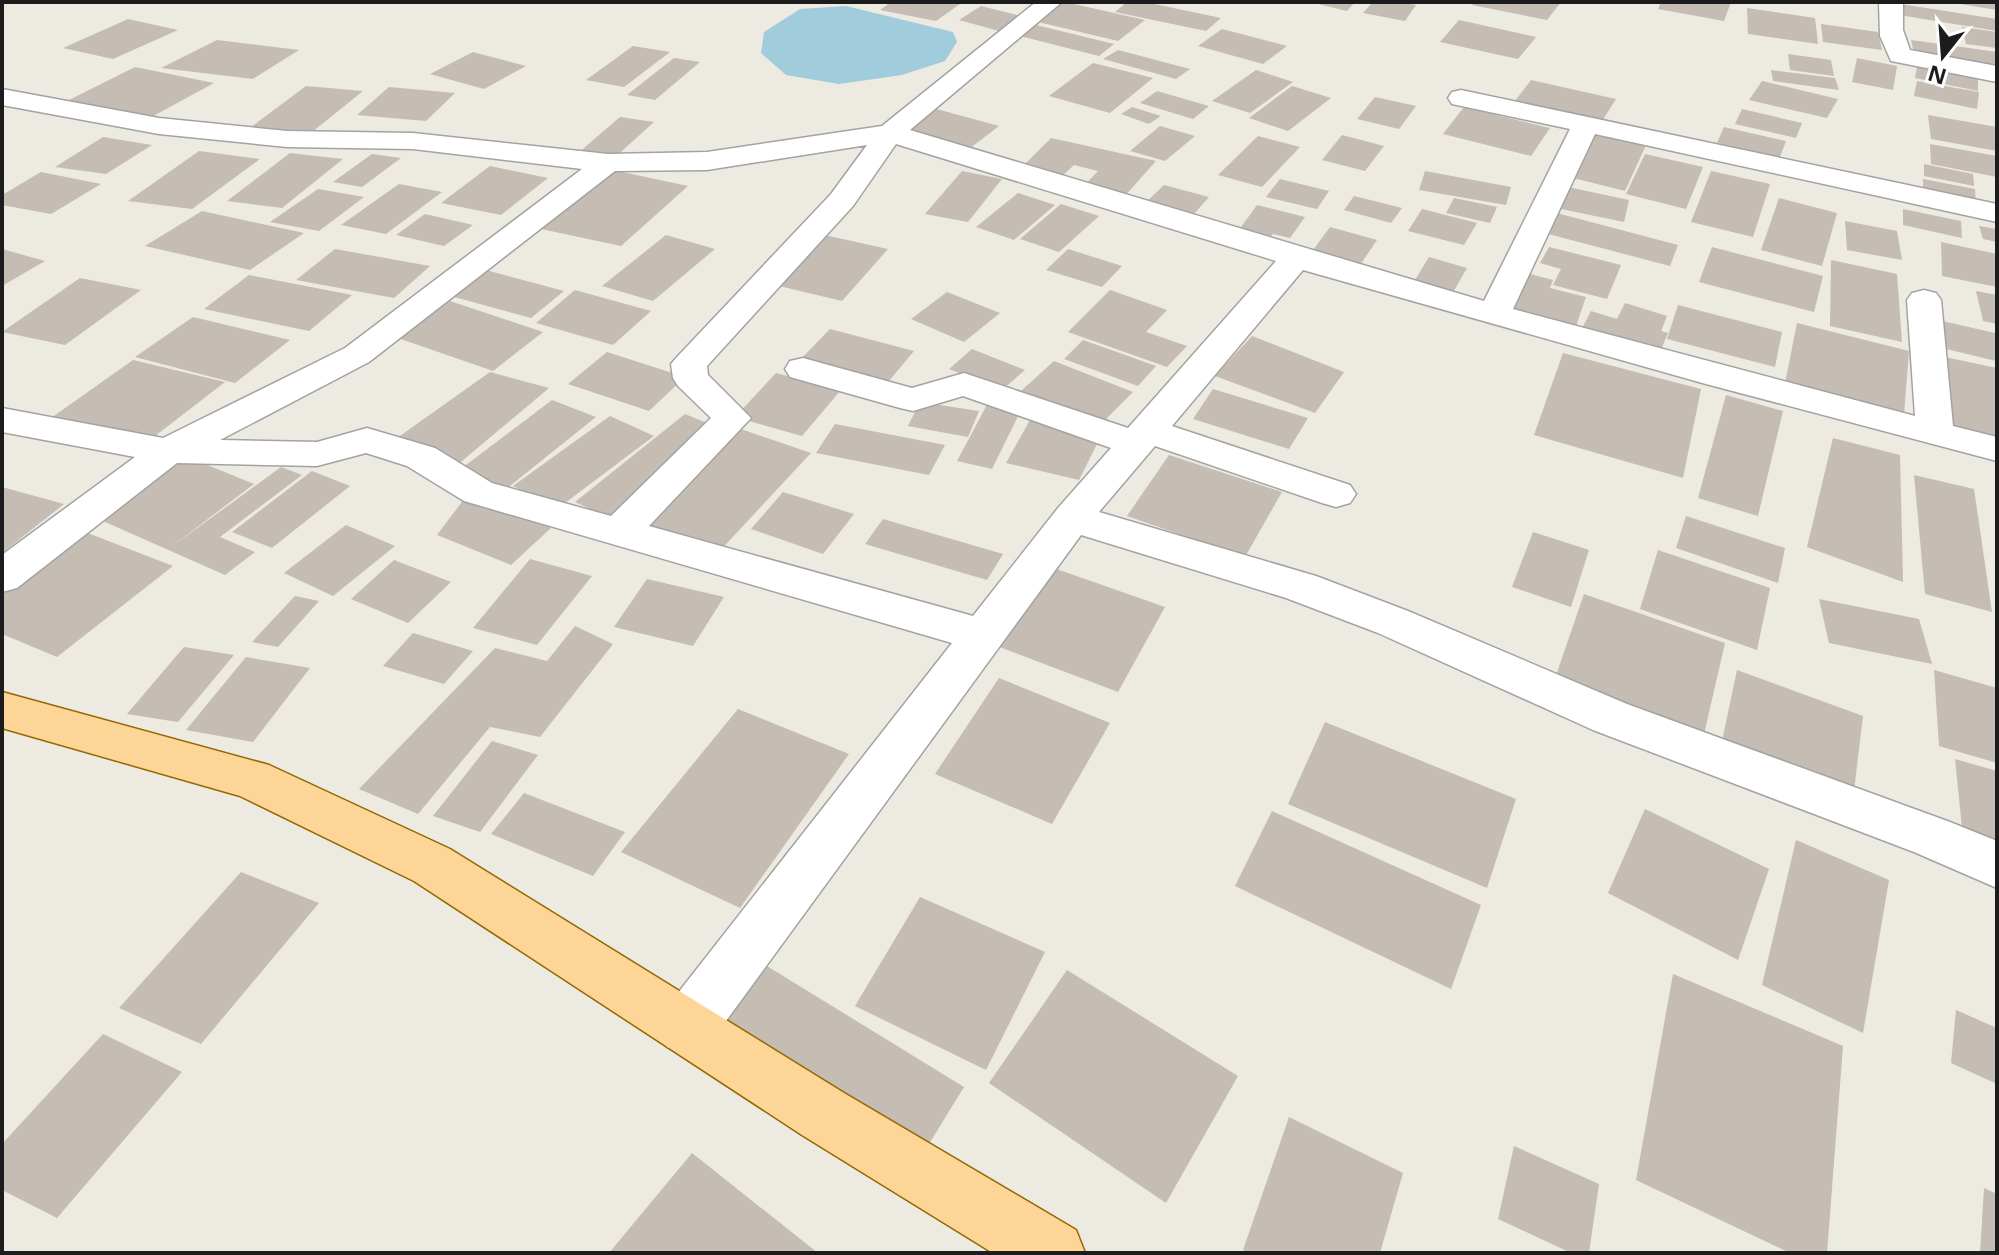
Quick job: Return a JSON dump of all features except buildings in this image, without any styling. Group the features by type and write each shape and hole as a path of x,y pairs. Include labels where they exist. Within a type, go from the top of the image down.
{"main road":[{"path":"2,710 252,779 432,865 1053,1253"}],"street":[{"path":"620,531 732,418 691,378 689,364 842,200 890,133 1050,2"},
{"path":"1891,2 1889,21 1893,43 1900,56 1997,74"},
{"path":"2,97 159,126 287,139 413,141 608,163 707,161 890,133 1296,258 1494,315 1997,449"},
{"path":"1461,98 1997,213"},
{"path":"1494,315 1586,124"},
{"path":"2,577 168,451 357,355 608,163"},
{"path":"687,1027 1072,518 1296,258"},
{"path":"1924,300 1935,433"},
{"path":"803,369 913,400 964,384 1336,494"},
{"path":"2,420 168,451 317,454 367,440 421,457 478,492 981,635"},
{"path":"1072,518 1301,587 1393,622 1610,717 1932,837 1997,865"}],"water":[{"path":"846,6 953,32 957,42 945,61 902,75 839,84 786,75 761,53 764,32 800,9"}]}
